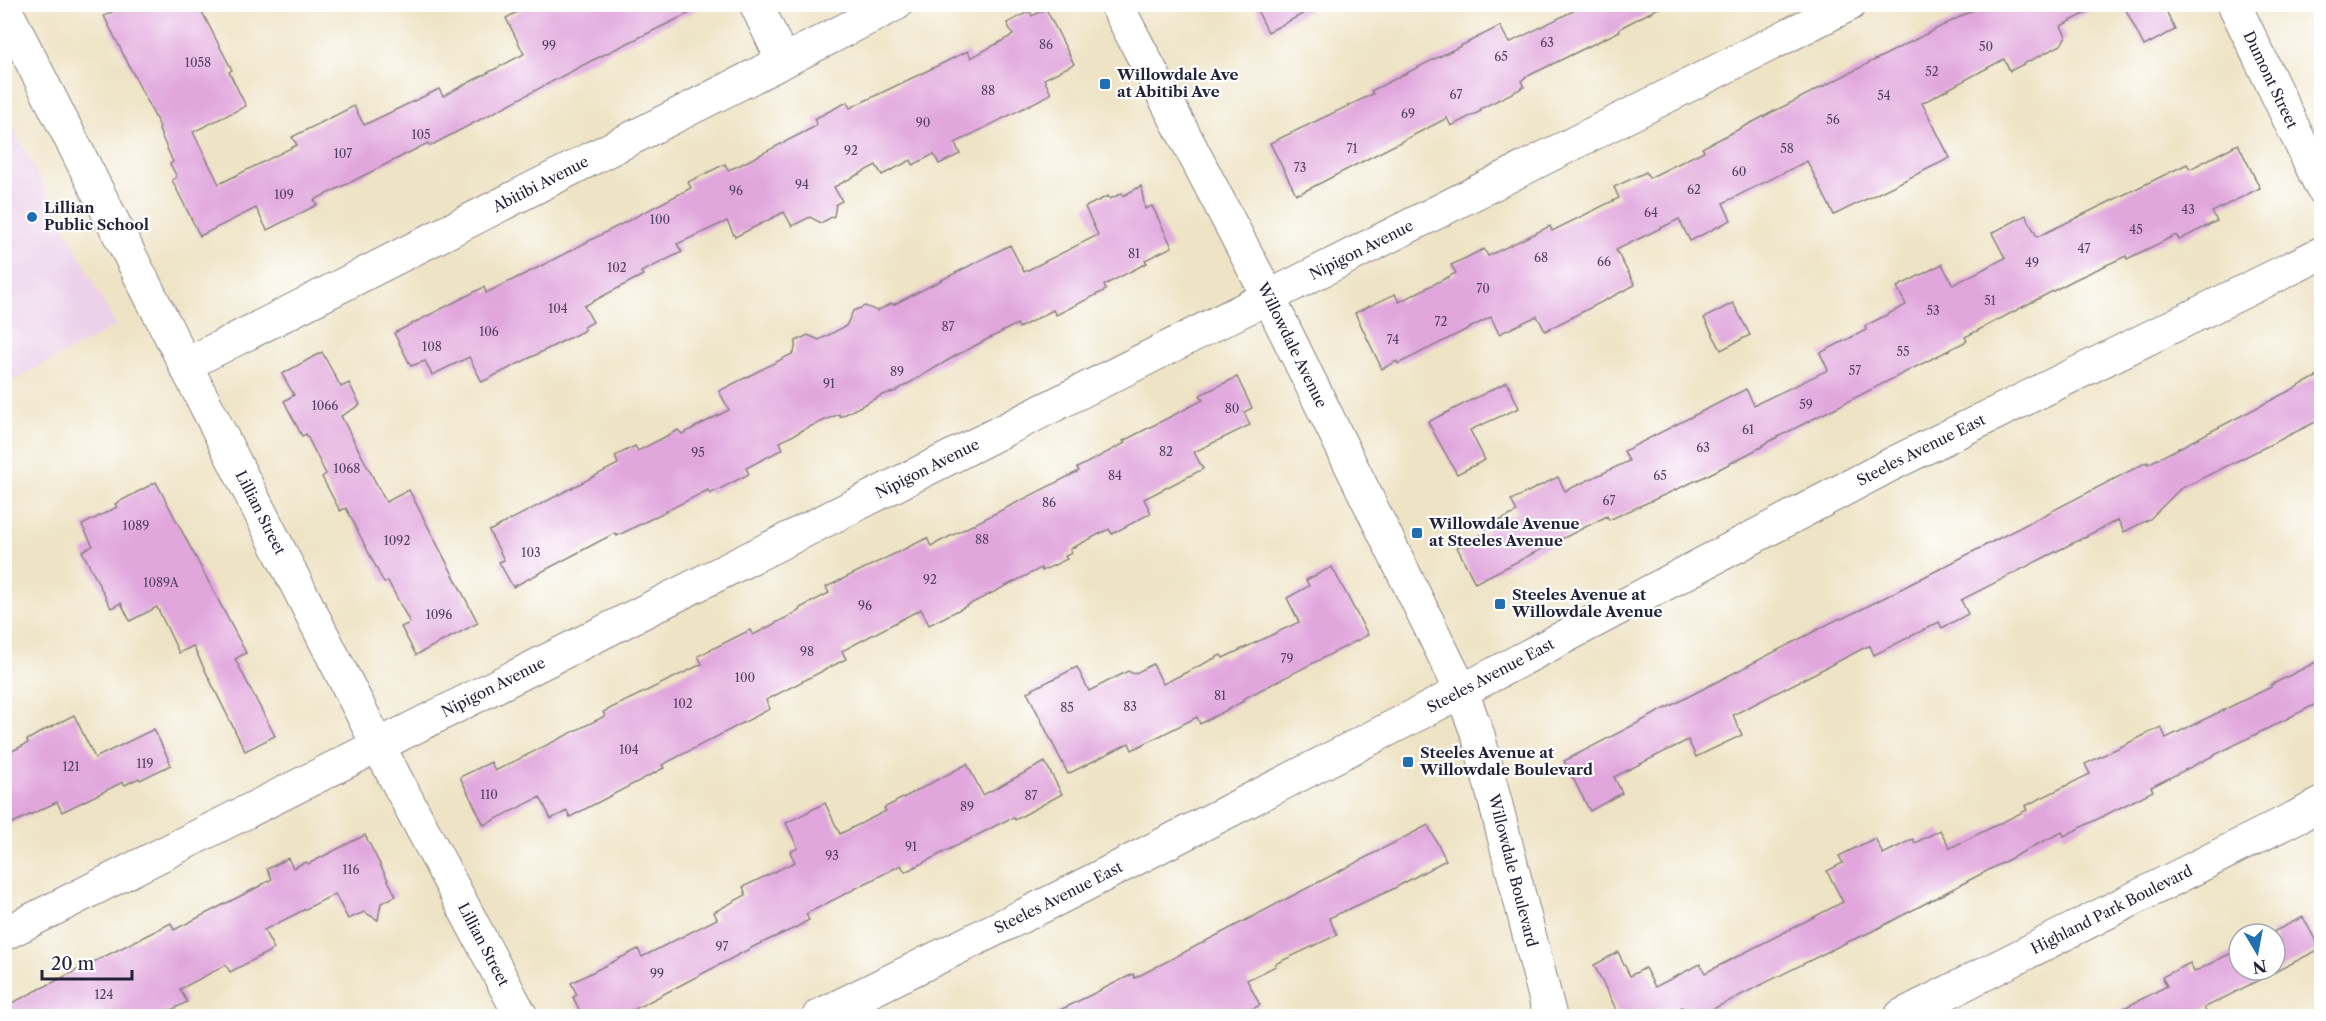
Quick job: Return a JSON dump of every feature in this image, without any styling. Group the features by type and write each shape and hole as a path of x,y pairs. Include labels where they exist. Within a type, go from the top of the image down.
{"street":[{"path":"756,4 783,61"},
{"name":"Abitibi Avenue","path":"185,365 896,4"},
{"name":"Willowdale Avenue","path":"1116,4 1269,298 1461,690"},
{"name":"Nipigon Avenue","path":"4,934 1850,4"},
{"name":"Dumont Street","path":"2234,4 2322,188"},
{"name":"Lillian Street","path":"4,7 379,747 521,1017"},
{"name":"Steeles Avenue East","path":"819,1017 1057,899 1892,464 2322,253"},
{"name":"Willowdale Boulevard","path":"1461,690 1484,756 1550,1017"},
{"name":"Highland Park Boulevard","path":"1901,1017 2322,804"}],"shaded area":[{"name":"Lillian Public School","path":"4,109 116,326 5,385 4,385"}],"building":[{"path":"127,4 198,4 232,70 229,72 246,106 193,132 219,184 297,145 292,137 354,106 364,125 439,89 443,96 524,54 506,18 532,4 708,4 591,61 430,146 428,143 314,200 317,205 267,230 256,208 200,236 172,180 177,177 170,164 173,162 159,130 160,127 104,16"},
{"path":"1254,4 1322,4 1268,32"},
{"path":"1587,4 1666,4 1624,26 1620,31 1526,77 1521,81 1524,87 1480,109 1481,111 1451,126 1447,118 1296,194 1270,143 1373,94 1371,91 1500,26 1509,43"},
{"path":"1985,4 2103,4 2061,26 2066,36 2061,45 2010,71 2004,59 1922,103 1950,158 1834,215 1807,161 1723,203 1731,220 1690,241 1679,219 1616,250 1635,285 1545,331 1537,316 1499,334 1491,317 1398,364 1397,361 1382,369 1355,313 1395,294 1399,302 1456,273 1451,265 1484,249 1488,256 1550,226 1552,231 1619,198 1614,187 1646,172 1649,178 1704,151 1702,148"},
{"path":"2123,4 2163,4 2175,30 2144,46"},
{"path":"1046,9 1074,64 1044,79 1051,94 955,143 960,154 939,164 934,154 913,165 911,160 882,175 876,165 834,187 842,201 836,204 834,216 821,223 810,217 792,226 784,212 735,237 727,221 677,244 682,252 641,272 643,275 584,306 593,322 584,327 585,330 482,382 469,357 432,375 425,361 411,366 394,333 484,287 486,293 537,268 691,188 688,182 725,164 728,170 738,166 814,127 817,125 814,119 847,102 850,108 968,51 971,58 1013,35 1007,23 1030,11 1032,16"},
{"path":"2238,144 2260,188 2212,212 2217,221 2179,240 2176,235 2127,259 2126,256 2076,279 1965,337 1967,341 1762,445 1706,476 1609,520 1607,516 1475,583 1457,547 1487,532 1485,528 1517,512 1511,500 1558,477 1565,491 1629,461 1624,451 1746,389 1754,405 1828,370 1820,353 1866,330 1865,326 1906,305 1897,287 1942,264 1953,285 2005,258 1992,233 2026,215 2037,237 2187,164 2190,169"},
{"path":"1141,186 1145,209 1152,206 1172,247 1145,260 1147,263 1104,285 1106,290 1056,315 1053,310 1019,328 1017,324 957,355 894,392 882,395 840,417 839,414 807,428 780,442 783,449 746,468 749,474 710,494 708,490 617,536 615,533 513,587 499,562 504,560 489,531 618,464 615,456 635,446 638,451 678,430 682,434 729,410 719,391 794,353 796,341 808,335 819,340 846,326 853,311 865,306 877,311 892,303 893,305 1010,245 1024,272 1098,235 1085,207 1108,196 1110,199 1122,193 1123,196"},
{"path":"1733,303 1750,335 1721,350 1704,318"},
{"path":"322,352 341,387 349,383 360,405 341,416 386,502 409,490 478,623 416,655 401,627 410,623 388,581 384,583 346,508 340,511 322,477 326,474 306,434 302,436 284,401 294,395 282,374"},
{"path":"2322,374 2322,419 2180,489 2150,519 2124,532 2118,520 1961,600 1968,614 1942,628 1939,622 1874,655 1870,646 1866,647 1733,715 1742,735 1696,757 1688,740 1614,777 1622,793 1590,811 1564,761 1840,618 1864,608"},
{"path":"1237,377 1252,408 1244,412 1250,425 1194,452 1203,469 1144,499 1151,513 1112,534 1109,529 1070,549 1072,553 1065,556 1067,559 1042,571 1041,568 929,625 921,609 842,651 846,659 766,700 770,709 662,765 664,768 570,817 567,811 551,819 540,797 484,825 460,777 491,762 495,771 605,716 603,712 702,664 698,656 750,630 753,635 799,611 800,608 829,593 826,587 927,538 931,546 1079,471 1077,468 1125,443 1123,441 1203,400 1200,395"},
{"path":"1507,382 1519,408 1470,430 1485,460 1457,474 1428,422"},
{"path":"156,482 246,653 235,659 275,736 245,751 193,646 179,653 157,607 130,621 121,603 111,608 82,551 93,546 82,525 117,507 115,504"},
{"path":"1332,567 1368,635 1243,699 1244,701 1200,724 1197,717 1132,750 1129,743 1068,774 1027,692 1077,667 1089,691 1128,671 1134,674 1153,664 1163,684 1221,655 1223,658 1299,622 1287,598 1309,586 1306,580"},
{"path":"2322,659 2322,701 2151,787 2153,791 2064,836 2062,832 1873,931 1697,1017 1687,1017 1682,1007 1663,1017 1620,1017 1594,965 1618,952 1630,976 1645,968 1655,987 1700,964 1705,973 1843,902 1827,871 1843,863 1839,856 1875,838 1883,854 1913,839 1915,843 1940,830 1950,848 2027,810 2025,806 2090,774 2085,764 2161,727 2166,738 2271,687"},
{"path":"74,715 95,758 154,729 171,765 140,780 139,778 125,785 123,782 62,812 57,802 4,827 4,755"},
{"path":"1045,762 1062,794 1015,820 1014,818 1007,820 905,872 901,865 806,914 809,920 795,928 757,945 620,1017 583,1017 573,997 577,995 571,983 638,949 642,957 717,919 714,912 746,895 743,887 795,862 790,852 798,848 786,823 825,803 840,834 886,811 884,808 967,764 983,795"},
{"path":"1428,825 1446,860 1391,890 1329,918 1337,935 1247,980 1260,1005 1238,1017 1046,1017 1133,974 1135,978"},
{"path":"365,835 396,896 381,903 378,920 364,912 348,919 335,894 264,930 274,949 230,972 226,965 180,989 187,1002 158,1017 4,1017 4,1007 171,923 174,930 258,887 272,879 267,869 288,858 293,868 306,862 308,864"},
{"path":"2303,917 2320,949 2287,966 2287,925"},
{"path":"2227,955 2227,982 2255,982 2204,1008 2209,1017 2107,1017 2167,986 2162,977 2190,963 2194,972"}],"place":[{"name":"Willowdale Ave at Abitibi Ave","path":"1105,84"},
{"name":"Lillian Public School","path":"32,217"},
{"name":"Willowdale Avenue at Steeles Avenue","path":"1417,533"},
{"name":"Steeles Avenue at Willowdale Avenue","path":"1500,604"},
{"name":"Steeles Avenue at Willowdale Boulevard","path":"1408,762"}]}
